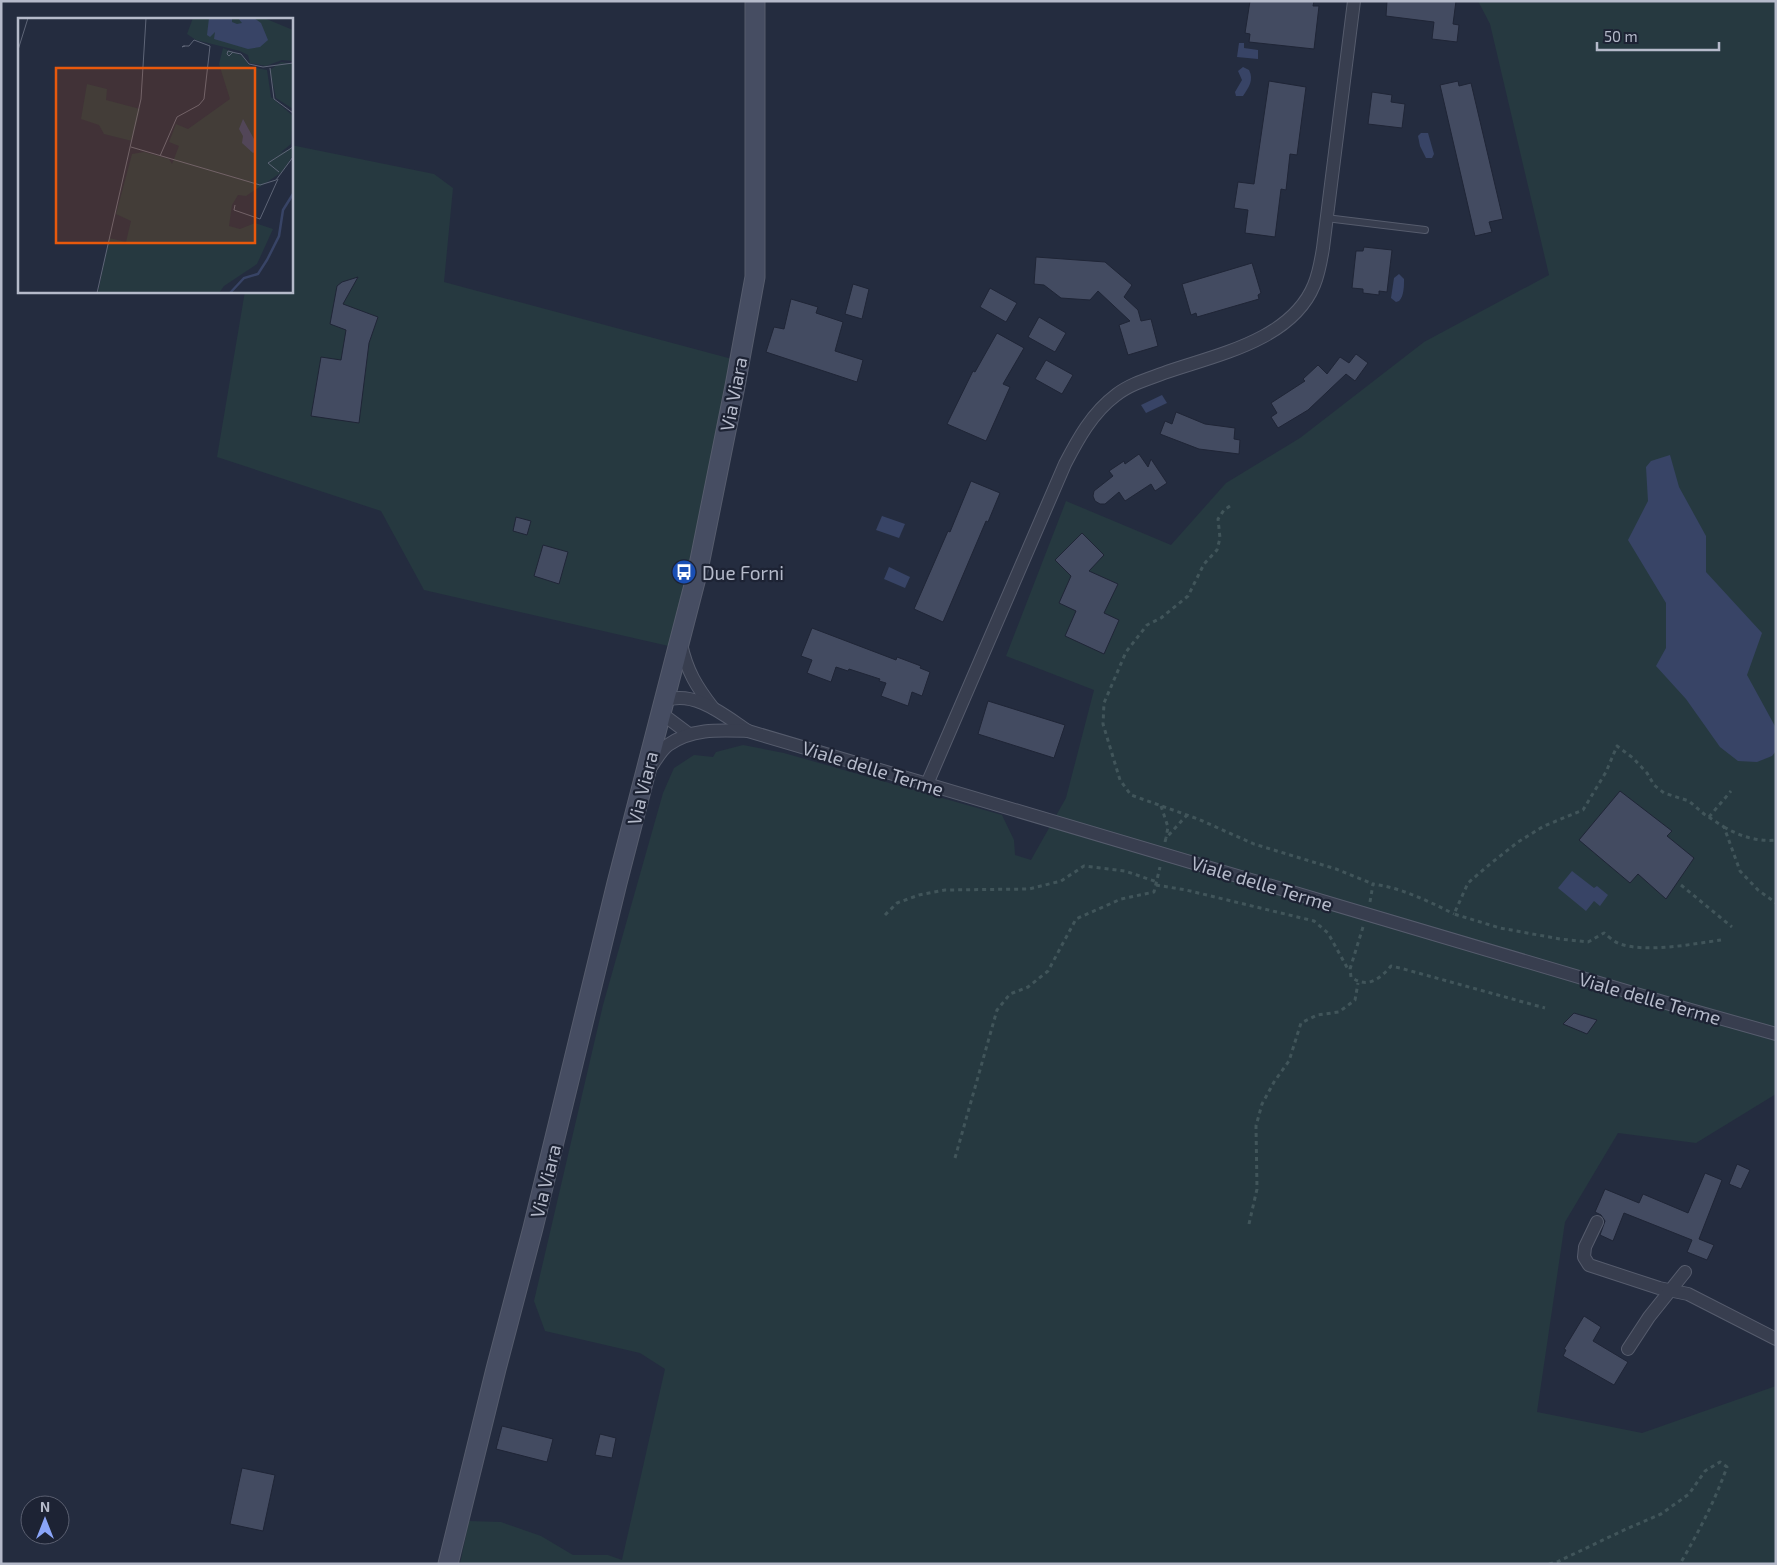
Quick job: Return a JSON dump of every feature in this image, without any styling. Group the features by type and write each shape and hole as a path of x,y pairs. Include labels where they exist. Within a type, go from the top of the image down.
{"main road":[{"name":"Via Viara","path":"448,1564 698,570 755,277 755,1"}],"street":[{"path":"927,784 1064,464 1082,432 1102,406 1129,386 1250,343 1293,316 1314,287 1319,272 1354,1"},
{"name":"Viale delle Terme","path":"680,639 684,658 694,683 713,708"},
{"name":"Viale delle Terme","path":"663,707 673,697 685,698 713,708 748,731"},
{"path":"663,707 689,734"},
{"name":"Viale delle Terme","path":"645,775 666,746 689,734 716,730 748,731 1672,1005 1776,1034"},
{"path":"1597,1222 1585,1247 1584,1257 1589,1264 1601,1270 1670,1291 1688,1294 1776,1339"},
{"path":"1628,1349 1649,1317 1685,1272"}],"lane":[{"path":"1326,218 1425,230"}],"path":[{"path":"1230,506 1224,510 1218,519 1220,538 1217,550 1204,564 1188,596 1161,618 1147,625 1126,652 1104,703 1103,724 1120,780 1131,795 1187,815 1254,844 1336,868 1373,884 1418,896 1454,914 1500,928 1560,940 1588,942 1604,933 1619,944 1641,947 1676,947 1721,940"},
{"path":"1454,914 1468,883 1490,864 1518,842 1544,826 1583,810 1606,772 1618,746 1633,758 1654,785 1664,794 1689,801 1709,818 1741,837 1767,841 1776,840"},
{"path":"1709,818 1731,791"},
{"path":"1160,806 1168,827 1164,847"},
{"path":"1166,838 1187,815"},
{"path":"1724,827 1740,871 1758,890 1776,903"},
{"path":"955,1158 997,1010 1010,994 1028,987 1048,971 1076,919 1121,899 1154,892 1160,864"},
{"path":"885,915 897,903 920,895 945,890 1028,889 1061,881 1084,866 1125,871 1156,883 1314,921 1328,933 1351,977 1358,983 1372,982 1384,975 1391,966 1545,1008"},
{"path":"1370,903 1373,884"},
{"path":"1682,885 1732,927"},
{"path":"1350,972 1365,921"},
{"path":"1249,1224 1257,1189 1256,1126 1262,1104 1274,1082 1289,1061 1301,1023 1317,1015 1339,1012 1355,1000 1358,983"},
{"path":"1549,1564 1661,1514 1689,1494 1705,1471 1720,1462 1727,1467 1721,1483 1707,1517 1680,1564"}],"shaded area":[{"path":"1478,1 1776,2 1776,1094 1696,1143 1618,1133 1565,1222 1537,1412 1642,1433 1776,1386 1776,1564 460,1564 469,1521 501,1522 541,1536 573,1555 608,1555 622,1560 665,1369 640,1353 545,1331 534,1301 603,1005 663,793 674,768 694,755 713,757 716,752 743,745 784,753 1002,815 1014,840 1015,855 1031,860 1066,798 1094,690 1006,656 1066,501 1171,545 1226,483 1300,438 1424,342 1549,275 1490,24"},
{"path":"292,145 434,174 453,188 444,282 747,363 673,647 424,590 381,511 217,457 245,292 292,292"}],"water":[{"path":"1239,43 1244,43 1244,48 1258,50 1258,59 1237,57"},
{"path":"1243,67 1249,70 1251,80 1243,96 1236,96 1235,92 1242,80 1238,71"},
{"path":"1421,133 1428,133 1434,154 1432,158 1426,158 1420,146 1418,136"},
{"path":"1399,274 1404,279 1404,288 1401,299 1396,302 1391,298 1394,278"},
{"path":"1162,395 1167,403 1146,413 1141,405"},
{"path":"1670,455 1679,487 1706,536 1706,572 1762,633 1747,675 1776,728 1776,751 1772,756 1757,762 1738,761 1720,747 1686,699 1656,666 1666,648 1666,603 1628,540 1648,501 1646,467 1651,461"},
{"path":"882,516 905,524 899,538 876,530"},
{"path":"889,567 910,577 905,588 884,579"},
{"path":"1572,871 1594,888 1597,886 1608,895 1600,906 1594,901 1586,911 1558,888"}],"building":[{"path":"1250,1 1314,1 1313,6 1319,6 1314,49 1249,42 1250,34 1245,33"},
{"path":"1387,1 1456,1 1453,24 1459,25 1457,42 1432,39 1434,22 1386,16"},
{"path":"1269,81 1306,87 1297,155 1290,154 1286,190 1281,189 1275,237 1245,233 1248,210 1234,208 1238,182 1254,184"},
{"path":"1458,81 1459,86 1471,83 1503,219 1489,222 1492,232 1475,236 1440,85"},
{"path":"1372,92 1392,95 1391,102 1405,104 1402,128 1368,124"},
{"path":"1364,247 1392,250 1387,292 1379,291 1379,295 1363,293 1363,289 1352,288 1356,251 1363,251"},
{"path":"1036,257 1105,262 1132,285 1124,297 1138,310 1141,321 1151,319 1158,346 1128,355 1119,325 1130,321 1098,291 1090,300 1061,298 1044,285 1034,284"},
{"path":"1252,263 1261,293 1258,295 1259,299 1197,317 1196,313 1191,315 1182,284"},
{"path":"358,277 343,304 378,317 369,343 359,423 311,416 321,357 341,360 346,330 330,324 337,286 342,282"},
{"path":"853,284 869,289 862,319 845,314"},
{"path":"990,288 1017,303 1006,322 980,307"},
{"path":"791,299 818,307 816,313 843,322 835,351 863,360 857,382 766,352 774,327 784,329"},
{"path":"1039,317 1066,333 1055,352 1028,337"},
{"path":"997,333 1024,348 1003,384 1010,387 986,441 947,424 973,371 975,372"},
{"path":"1356,354 1368,363 1355,381 1346,374 1308,410 1278,428 1271,417 1277,413 1271,403 1305,381 1303,379 1318,365 1327,374 1340,357 1349,363"},
{"path":"1046,360 1073,375 1062,394 1035,379"},
{"path":"1176,412 1205,424 1235,428 1234,439 1240,440 1239,454 1199,449 1160,434 1165,421 1172,424"},
{"path":"1139,454 1148,467 1151,459 1167,483 1155,491 1151,484 1125,501 1119,492 1105,504 1095,501 1094,491 1113,476 1109,471 1124,461 1125,464"},
{"path":"971,481 1000,493 943,622 914,609 948,531 950,532"},
{"path":"516,517 531,521 527,535 513,531"},
{"path":"1082,533 1104,555 1089,571 1118,584 1104,613 1119,620 1104,654 1065,636 1076,611 1059,603 1071,576 1055,560"},
{"path":"543,545 568,552 559,584 534,576"},
{"path":"812,628 896,660 897,657 921,666 920,668 930,672 922,696 912,692 908,706 881,696 886,683 879,681 880,679 836,667 831,682 807,673 812,660 801,656"},
{"path":"988,701 1065,725 1054,758 978,734"},
{"path":"1620,791 1672,831 1667,836 1694,858 1666,899 1638,874 1630,883 1579,840"},
{"path":"1574,1013 1597,1020 1587,1034 1563,1024"},
{"path":"1737,1164 1750,1170 1741,1189 1729,1184"},
{"path":"1705,1173 1722,1180 1699,1239 1714,1245 1707,1260 1687,1252 1692,1240 1624,1213 1613,1241 1600,1235 1605,1221 1601,1215 1595,1212 1605,1189 1639,1203 1643,1194 1688,1213"},
{"path":"1584,1316 1601,1327 1593,1341 1628,1362 1614,1385 1563,1356 1566,1350 1564,1349"},
{"path":"502,1426 553,1439 547,1462 496,1449"},
{"path":"600,1434 616,1438 612,1458 595,1455"},
{"path":"242,1468 275,1475 263,1531 230,1524"}],"place":[{"name":"Due Forni","path":"684,572"}]}
